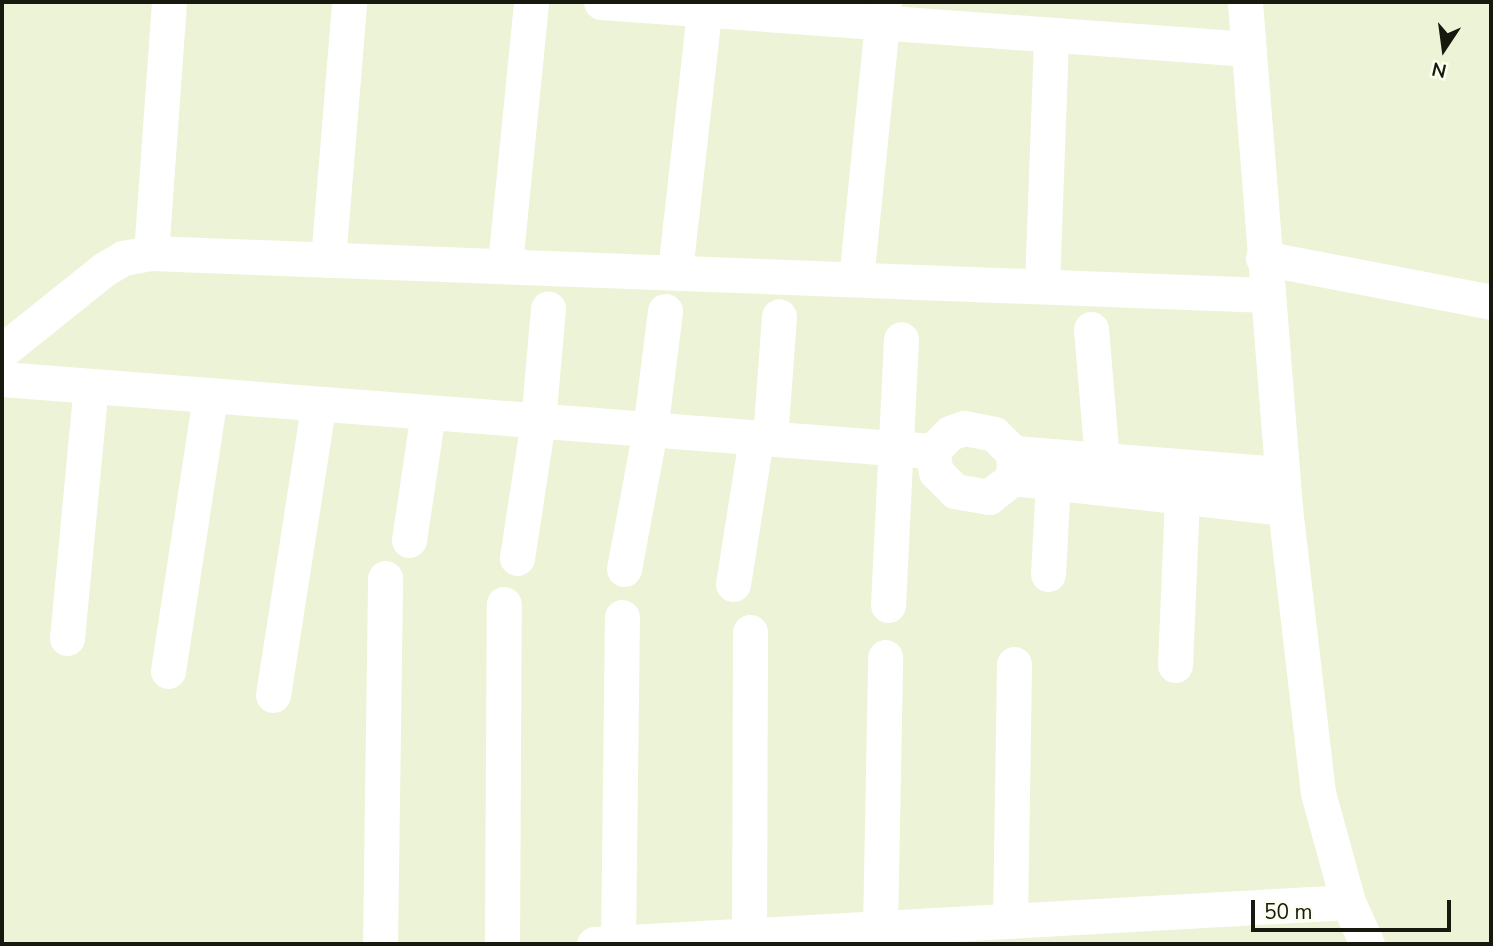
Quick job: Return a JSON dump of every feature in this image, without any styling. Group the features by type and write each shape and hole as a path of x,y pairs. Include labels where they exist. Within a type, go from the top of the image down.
{"street":[{"path":"151,253 169,2"},
{"path":"328,260 349,2"},
{"path":"505,264 531,2"},
{"path":"601,2 883,12 1051,35 1248,49"},
{"path":"1245,2 1283,491 1318,793 1348,902 1367,944"},
{"path":"675,271 705,5"},
{"path":"856,279 883,12"},
{"path":"1042,285 1051,35"},
{"path":"2,351 103,270 123,258 151,253 505,264 1266,295"},
{"path":"1263,258 1491,302"},
{"path":"517,558 538,421 548,308"},
{"path":"624,569 650,430 665,311"},
{"path":"733,584 763,439 779,316"},
{"path":"1091,329 1102,460"},
{"path":"888,605 898,449 901,340"},
{"path":"2,379 318,406 898,449 932,450 950,433 964,428 994,434 1013,466 1053,483 1182,497 1283,491"},
{"path":"67,638 92,386"},
{"path":"168,671 210,397"},
{"path":"273,695 318,406"},
{"path":"410,540 428,413"},
{"path":"932,450 942,483 955,491 989,496 1013,466 1102,460 1283,491"},
{"path":"1048,574 1053,483"},
{"path":"1175,664 1182,497"},
{"path":"380,944 385,578"},
{"path":"502,944 504,604"},
{"path":"622,617 606,944 1348,902"},
{"path":"749,936 750,632"},
{"path":"880,928 885,657"},
{"path":"1010,921 1014,664"}]}
